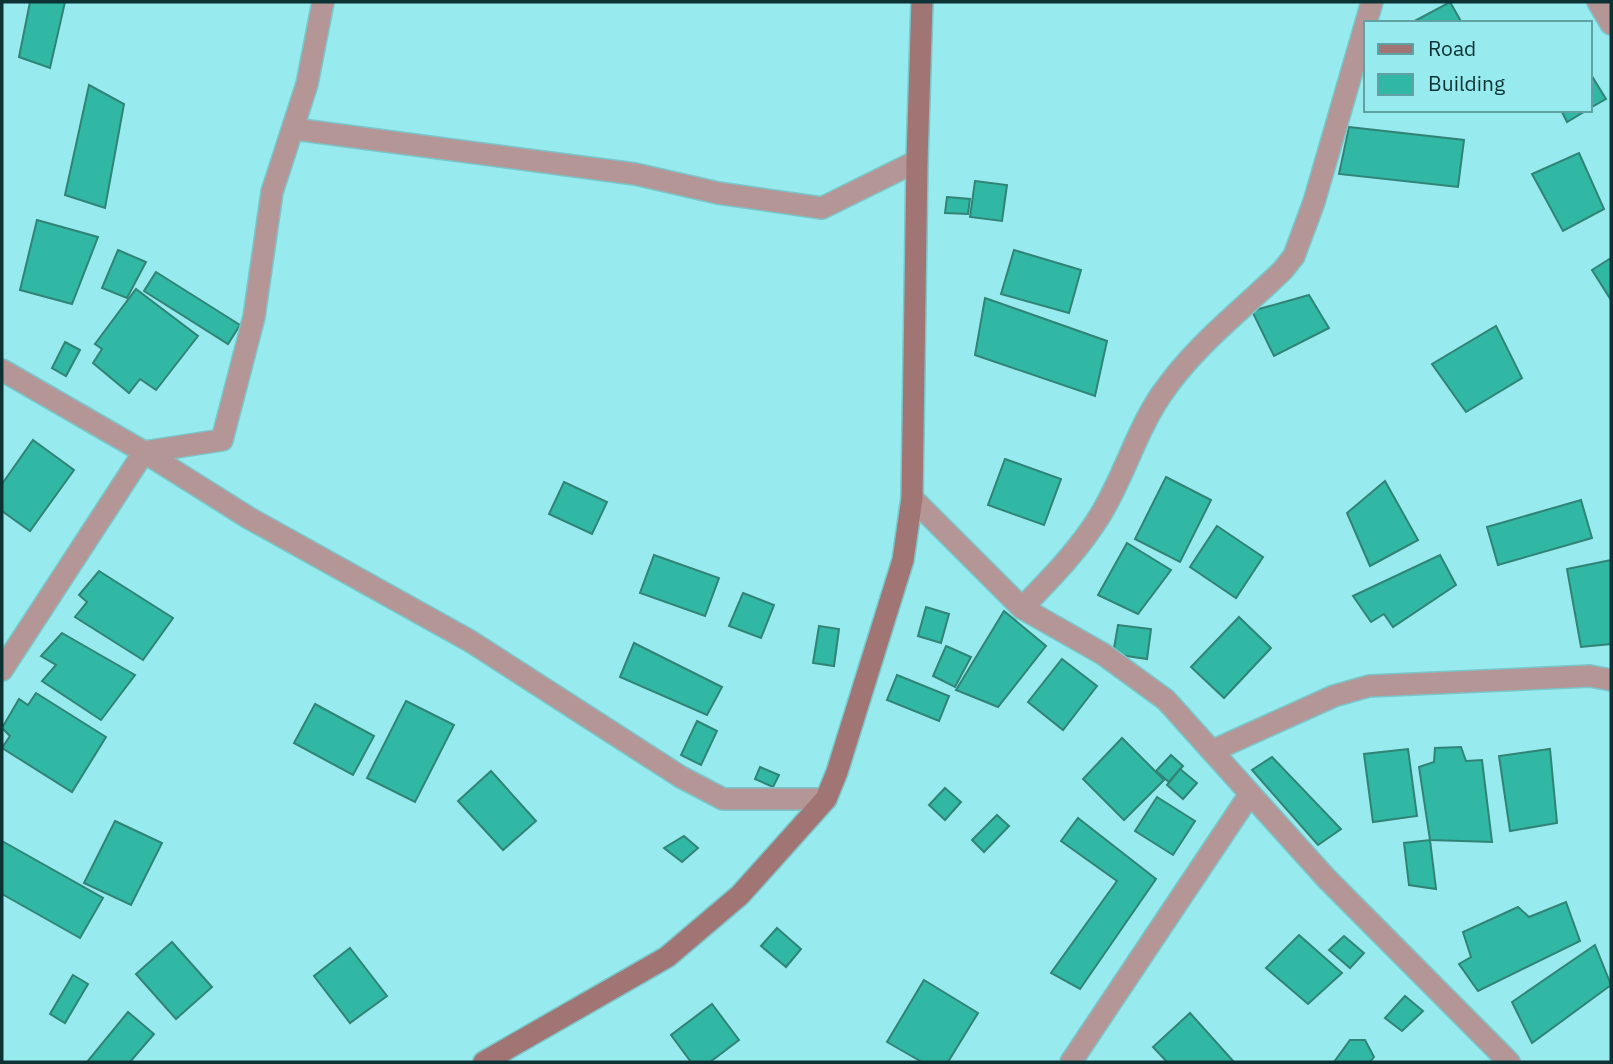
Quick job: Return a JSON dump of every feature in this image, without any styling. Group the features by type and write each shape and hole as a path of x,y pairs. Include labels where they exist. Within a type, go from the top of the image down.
{"main road":[{"path":"484,1062 513,1054 667,957 740,895 826,799 837,772 903,560 912,498 922,2"}],"street":[{"path":"2,670 144,452 222,440 254,317 272,192 307,84 323,2"},
{"path":"1366,21 1372,2"},
{"path":"1598,2 1611,24"},
{"path":"1022,608 1071,557 1101,514 1127,464 1146,418 1192,355 1275,278 1294,256 1314,202 1364,30"},
{"path":"294,129 598,169 719,193 822,208 917,161"},
{"path":"2,370 144,452 249,518 470,641 681,777 723,799 826,799"},
{"path":"912,498 1022,608 1103,654 1166,700 1326,878 1509,1062"},
{"path":"1212,751 1335,696 1369,686 1590,676 1611,680"},
{"path":"1071,1062 1250,794"}],"building":[{"path":"30,2 65,2 50,68 19,57"},
{"path":"1450,2 1461,21 1415,21"},
{"path":"1592,76 1606,99 1592,107"},
{"path":"89,85 124,104 105,208 65,195"},
{"path":"1562,112 1584,112 1567,122"},
{"path":"1349,127 1464,140 1458,187 1339,174"},
{"path":"1579,153 1604,209 1563,231 1532,174"},
{"path":"975,181 1007,185 1002,221 970,217"},
{"path":"947,197 970,199 968,214 945,213"},
{"path":"37,220 98,237 72,304 20,290"},
{"path":"118,250 146,262 127,298 102,288"},
{"path":"1014,250 1081,270 1069,313 1001,294"},
{"path":"1611,258 1611,300 1592,270"},
{"path":"156,272 240,325 228,344 144,291"},
{"path":"136,289 198,336 156,390 140,379 129,393 93,363 102,349 95,344"},
{"path":"1309,295 1329,328 1274,356 1252,311"},
{"path":"985,298 1107,341 1095,396 975,355"},
{"path":"1496,326 1522,378 1466,412 1432,364"},
{"path":"65,342 80,350 66,376 52,368"},
{"path":"33,440 74,470 30,531 2,511 2,484"},
{"path":"1005,459 1061,479 1044,525 988,505"},
{"path":"1166,477 1211,500 1180,562 1135,539"},
{"path":"1385,481 1418,540 1370,566 1347,513"},
{"path":"564,482 607,502 592,534 549,514"},
{"path":"1581,500 1592,538 1498,565 1487,527"},
{"path":"1217,526 1263,557 1236,598 1190,567"},
{"path":"1127,543 1171,570 1138,614 1098,595"},
{"path":"654,555 719,578 705,616 640,593"},
{"path":"1440,555 1456,585 1393,627 1384,614 1371,622 1353,596"},
{"path":"1611,560 1611,644 1581,647 1567,569"},
{"path":"99,571 173,618 143,660 75,617 87,602 79,595"},
{"path":"743,593 774,605 761,638 729,626"},
{"path":"926,607 949,614 941,643 918,636"},
{"path":"1004,611 1046,646 998,707 956,690"},
{"path":"1239,617 1271,648 1224,698 1191,667"},
{"path":"1118,625 1151,629 1147,659 1113,654"},
{"path":"819,626 839,629 834,666 813,663"},
{"path":"62,633 135,675 101,720 42,681 56,665 41,656"},
{"path":"634,643 722,687 707,715 620,677"},
{"path":"946,646 971,657 955,687 933,676"},
{"path":"1062,659 1097,686 1063,730 1028,702"},
{"path":"897,675 949,696 939,721 887,700"},
{"path":"36,693 106,737 72,792 2,748 10,736 2,728 19,699 28,705"},
{"path":"406,701 454,725 415,802 367,778"},
{"path":"315,704 374,736 353,775 294,743"},
{"path":"697,721 717,731 701,765 681,755"},
{"path":"1122,738 1164,780 1124,820 1083,779"},
{"path":"1461,747 1466,761 1482,760 1492,842 1430,840 1419,767 1434,762 1435,748"},
{"path":"1408,749 1417,816 1373,822 1364,754"},
{"path":"1550,749 1557,823 1510,831 1499,756"},
{"path":"1171,755 1183,766 1169,782 1156,771"},
{"path":"1272,757 1341,829 1318,845 1252,770"},
{"path":"760,767 779,775 773,787 755,779"},
{"path":"1180,769 1197,783 1183,799 1167,785"},
{"path":"491,771 536,821 503,850 458,801"},
{"path":"945,788 961,802 945,820 929,805"},
{"path":"1157,797 1195,821 1173,855 1135,831"},
{"path":"997,815 1009,826 984,852 972,840"},
{"path":"1078,818 1156,879 1080,989 1051,973 1117,881 1061,841"},
{"path":"115,821 162,843 131,905 84,883"},
{"path":"684,836 698,848 682,862 664,848"},
{"path":"1430,840 1436,889 1409,885 1404,843"},
{"path":"2,841 103,898 80,938 2,894"},
{"path":"1566,902 1580,941 1478,991 1459,964 1471,957 1463,932 1518,907 1529,917"},
{"path":"777,928 801,949 786,967 761,946"},
{"path":"1299,935 1342,973 1308,1004 1266,968"},
{"path":"1344,936 1364,953 1350,968 1329,950"},
{"path":"172,942 212,987 176,1019 136,974"},
{"path":"1595,945 1611,985 1532,1043 1512,1002"},
{"path":"350,948 387,996 350,1023 314,976"},
{"path":"73,975 88,984 65,1023 50,1014"},
{"path":"924,980 978,1013 948,1062 922,1062 887,1042"},
{"path":"1405,996 1423,1011 1402,1031 1385,1018"},
{"path":"712,1004 739,1040 710,1062 691,1062 671,1035"},
{"path":"128,1012 154,1034 130,1062 87,1062"},
{"path":"1190,1013 1234,1062 1167,1062 1153,1047"},
{"path":"1350,1040 1365,1040 1374,1057 1370,1062 1334,1062"}]}
